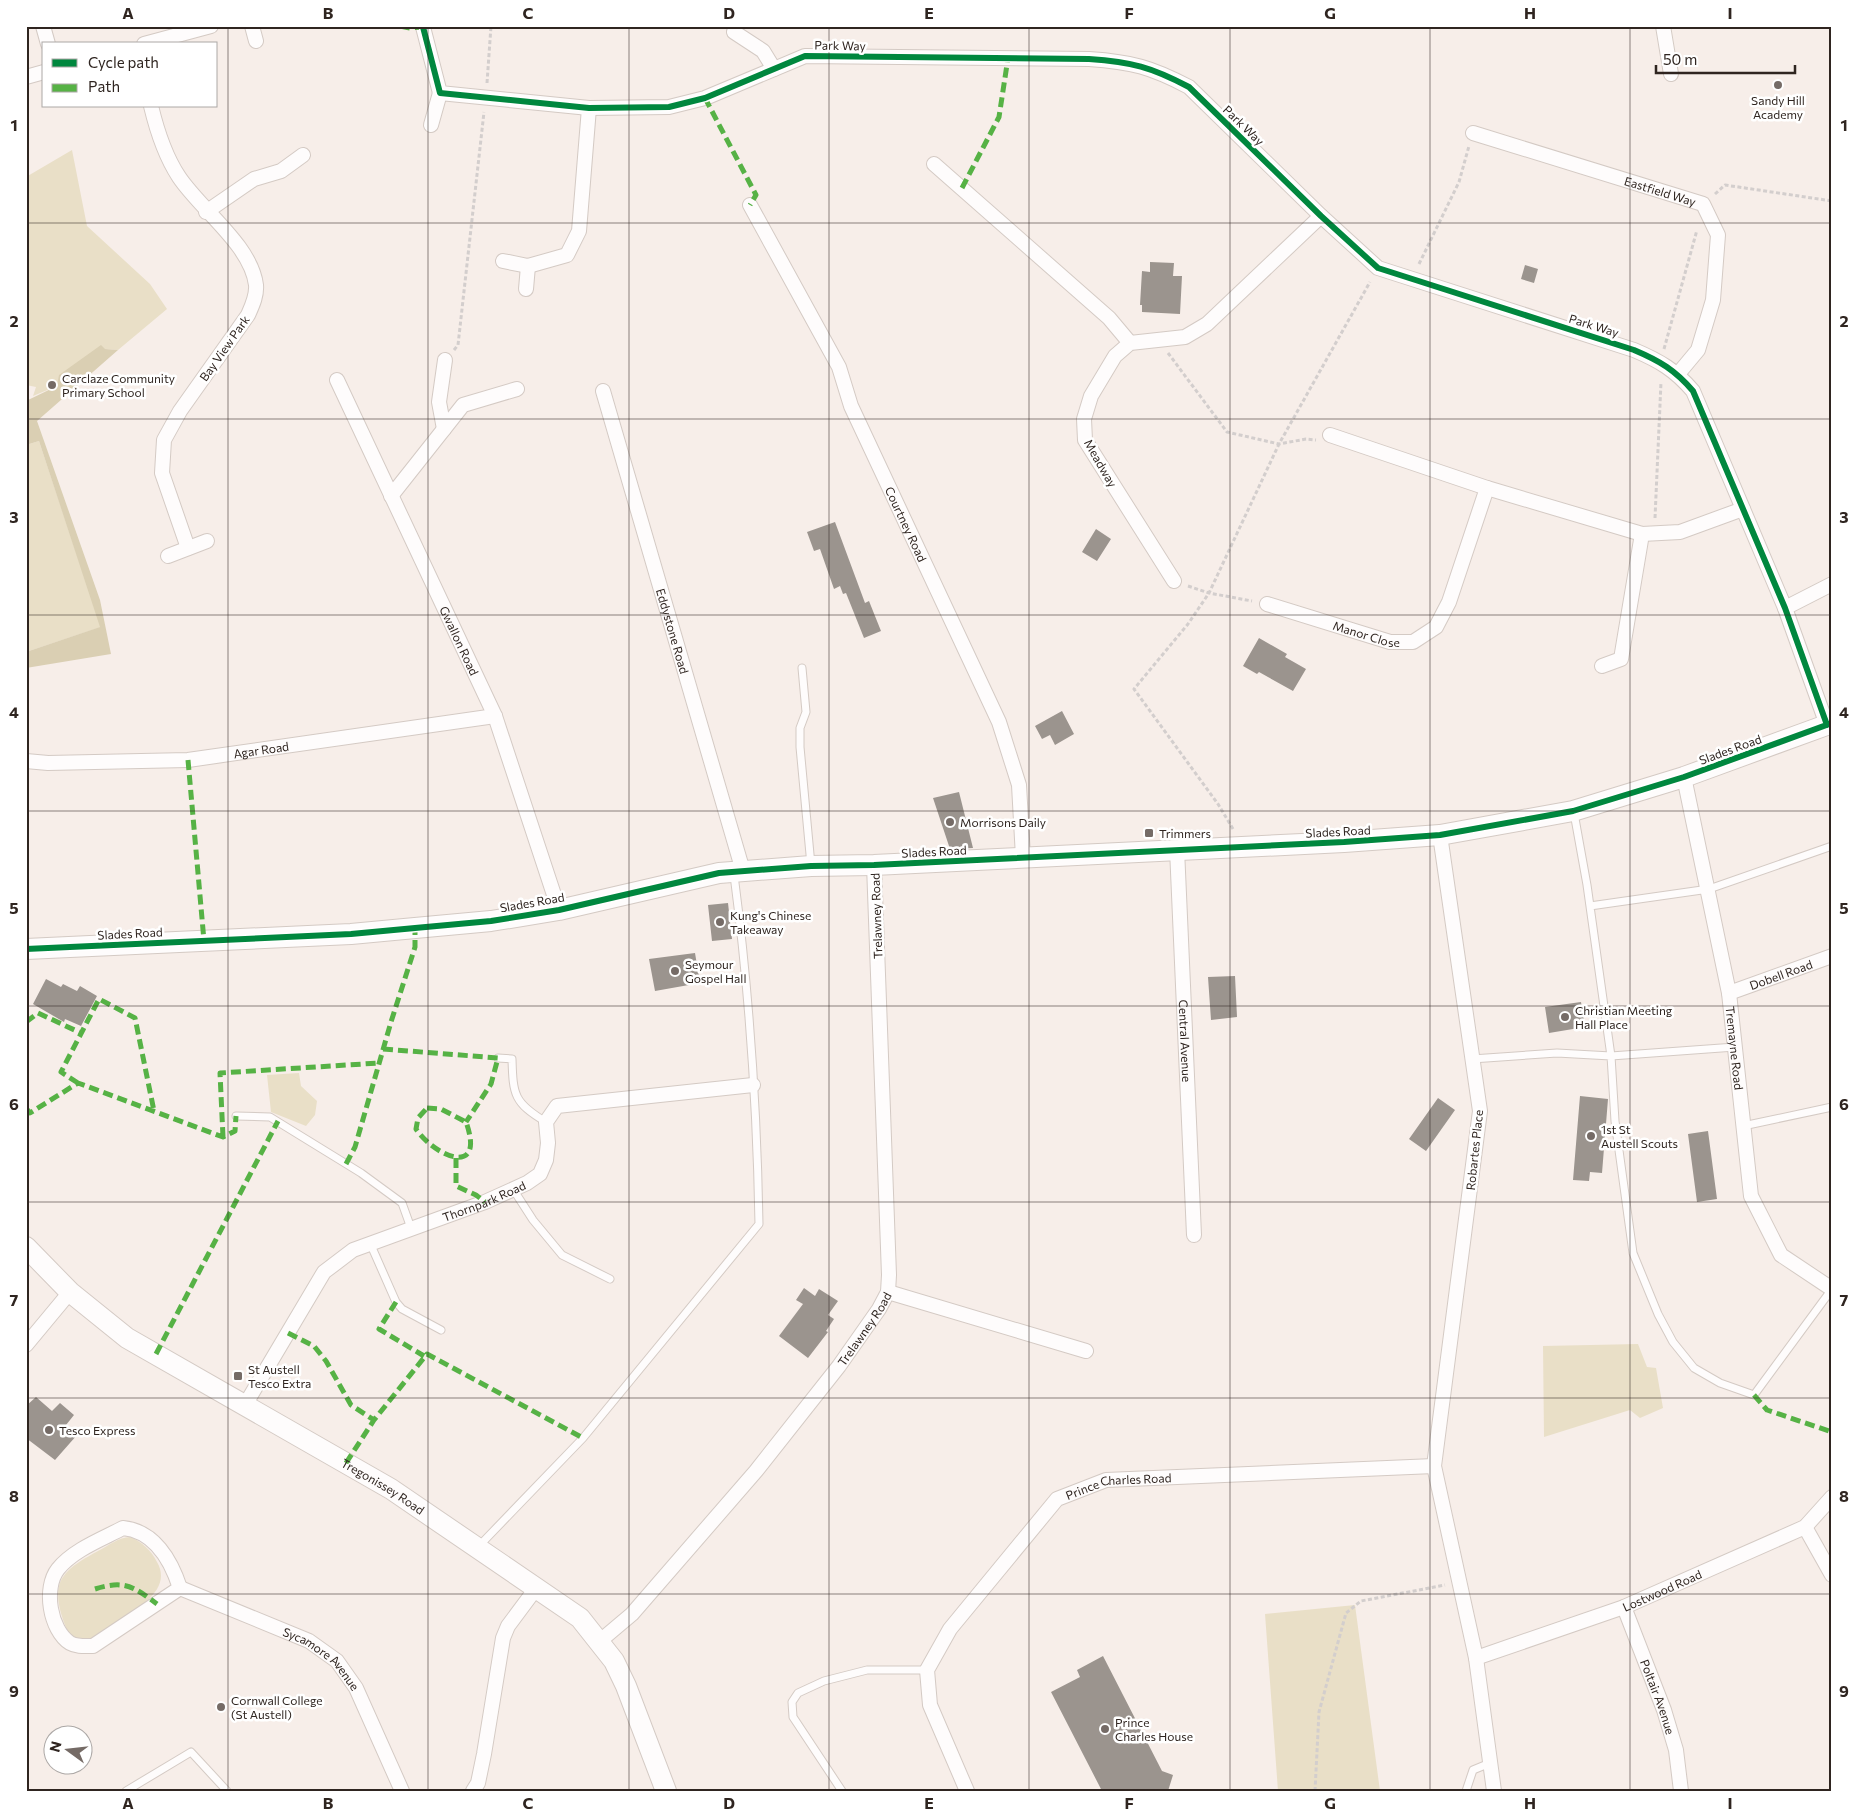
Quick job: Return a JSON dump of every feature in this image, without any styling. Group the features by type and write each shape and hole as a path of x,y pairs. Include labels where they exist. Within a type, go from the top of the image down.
{"street":[{"path":"43,26 47,42"},
{"path":"151,42 211,26"},
{"path":"252,26 256,41"},
{"path":"1663,26 1671,74"},
{"path":"423,27 440,93 431,125"},
{"path":"734,32 763,51 774,69"},
{"name":"Park Way","path":"440,93 589,108 669,107 704,98 805,56 1089,59 1128,62 1162,73 1189,87 1321,216 1378,268 1634,350 1661,362 1678,374 1693,391 1785,608 1829,724"},
{"path":"26,77 42,73"},
{"name":"Bay View Park","path":"151,108 157,133 178,177 243,253 256,286 255,298 248,315 180,411 164,440 162,473 188,548"},
{"path":"503,261 528,266 567,255 579,231 589,108"},
{"name":"Eastfield Way","path":"1473,134 1704,204 1718,235 1713,300 1698,350 1678,374"},
{"path":"206,212 254,179 281,171 303,155"},
{"path":"934,164 1109,318 1130,343 1185,337 1206,324 1321,216"},
{"name":"Courtney Road","path":"750,205 839,367 851,406 999,722 1019,785 1022,857"},
{"path":"526,289 528,266"},
{"name":"Meadway","path":"1130,343 1115,356 1091,396 1084,419 1085,440 1174,581"},
{"path":"444,429 439,402 445,360"},
{"name":"Gwallon Road","path":"337,380 496,716 559,910"},
{"path":"392,496 463,404 517,389"},
{"name":"Eddystone Road","path":"603,391 738,872"},
{"path":"1330,435 1487,488 1642,534 1680,532 1743,509"},
{"name":"Manor Close","path":"1267,604 1390,642 1413,642 1436,627 1449,602 1487,488"},
{"path":"1602,666 1621,659 1642,534"},
{"path":"168,556 207,541"},
{"path":"1785,608 1832,584"},
{"name":"Agar Road","path":"26,761 48,763 186,760 496,716"},
{"name":"Slades Road","path":"26,949 351,934 491,921 559,910 719,873 811,866 874,866 1177,849 1344,842 1440,835 1573,811 1684,777 1829,724"},
{"name":"Tremayne Road","path":"1684,777 1709,889 1729,993 1751,1196 1781,1254 1832,1289"},
{"name":"Robartes Place","path":"1434,1466 1480,1111 1440,835"},
{"name":"Central Avenue","path":"1177,849 1194,1234"},
{"name":"Trelawney Road","path":"600,1641 632,1614 756,1471 839,1366 879,1309 888,1292 889,1275 874,866"},
{"name":"Dobell Road","path":"1729,993 1832,956"},
{"path":"546,1122 556,1106 752,1085"},
{"name":"Thornpark Road","path":"245,1405 324,1272 352,1250 485,1202 527,1183 540,1174 546,1160 548,1143 546,1122"},
{"name":"Tregonissey Road","path":"26,1246 70,1292 127,1338 391,1489 580,1618 614,1661 626,1686 666,1791"},
{"path":"26,1345 70,1292"},
{"path":"888,1292 1086,1351"},
{"path":"1434,1466 1476,1658 1494,1791"},
{"name":"Prince Charles Road","path":"927,1670 950,1629 1057,1498 1106,1480 1434,1466"},
{"name":"Lostwood Road","path":"1476,1658 1624,1606 1805,1527 1832,1497"},
{"path":"1805,1527 1832,1575"},
{"path":"123,1528 135,1529 152,1539 175,1572 180,1588 93,1646 71,1643 62,1636 55,1624 50,1599 51,1583 58,1570 71,1557 123,1528"},
{"path":"473,1791 478,1783 484,1754 503,1638 508,1626 537,1587"},
{"name":"Sycamore Avenue","path":"180,1588 309,1641 337,1661 356,1688 402,1791"},
{"name":"Poltair Avenue","path":"1624,1606 1664,1710 1676,1750 1681,1791"},
{"path":"927,1670 930,1705 967,1791"}],"lane":[{"path":"802,668 806,712 800,728 800,747 811,866"},
{"path":"1573,811 1590,906 1611,1056 1615,1121 1632,1253 1666,1331 1694,1368 1720,1383 1754,1395 1832,1289"},
{"path":"1590,906 1709,889 1832,846"},
{"path":"478,1547 583,1438 759,1224 758,1158 738,872"},
{"path":"1472,1059 1557,1053 1611,1056 1735,1047"},
{"path":"498,1058 512,1059 513,1089 526,1110 546,1122"},
{"path":"1743,1126 1832,1107"},
{"path":"236,1116 270,1117 354,1168 402,1203 411,1228"},
{"path":"513,1189 533,1220 562,1255 610,1279"},
{"path":"370,1243 396,1302 402,1310 441,1330"},
{"path":"842,1791 793,1717 792,1702 798,1693 824,1681 867,1670 927,1670"},
{"path":"126,1791 191,1752 227,1791"},
{"path":"1466,1791 1473,1770 1491,1762"}],"path":[{"path":"445,360 458,345 486,98 491,26"},
{"path":"1411,280 1459,182 1473,134"},
{"path":"1243,846 1218,804 1134,689 1188,624 1209,593 1278,444 1378,268"},
{"path":"1159,341 1227,432 1278,444 1306,439 1329,442 1330,435"},
{"path":"1174,581 1209,593 1267,604"},
{"path":"1315,1791 1319,1712 1346,1613 1361,1601 1460,1582"}],"shaded area":[{"path":"72,150 87,226 150,284 167,309 118,350 105,349 57,386 33,396 36,387 26,385 26,177"},
{"path":"101,345 105,349 118,350 37,421 100,600 111,654 26,668 26,652 100,627 39,441 26,445 26,401 57,386 59,375"},
{"path":"39,441 101,627 26,652 26,445"},
{"path":"299,1073 301,1086 317,1101 315,1115 306,1126 271,1112 267,1075"},
{"path":"1638,1344 1647,1367 1656,1368 1663,1408 1640,1418 1630,1410 1544,1437 1543,1346"},
{"path":"130,1537 146,1547 157,1562 161,1572 157,1590 143,1604 107,1630 89,1639 82,1640 76,1638 66,1628 60,1610 58,1598 62,1579 67,1572 85,1558 118,1540"},
{"path":"1355,1605 1380,1791 1278,1791 1265,1614"}],"building":[{"path":"1150,262 1174,263 1173,276 1182,276 1180,314 1142,312 1142,305 1140,305 1142,271 1150,272"},
{"path":"1525,265 1538,269 1534,283 1521,279"},
{"path":"835,522 865,603 869,601 881,631 864,638 846,593 843,594 840,586 834,589 820,549 814,551 807,532"},
{"path":"1096,529 1111,539 1097,561 1082,552"},
{"path":"1259,638 1287,654 1285,657 1306,669 1293,691 1259,672 1257,674 1243,666"},
{"path":"1062,711 1074,734 1055,745 1050,735 1042,739 1035,726"},
{"name":"Morrisons Daily","path":"959,792 973,848 950,849 933,798"},
{"name":"Kung's Chinese Takeaway","path":"728,903 732,939 712,941 708,905"},
{"name":"Seymour Gospel Hall","path":"695,953 700,983 655,991 649,959"},
{"path":"1235,976 1237,1017 1211,1020 1208,977"},
{"path":"46,979 61,987 63,984 77,991 80,986 97,996 81,1026 65,1019 64,1022 33,1004"},
{"name":"Christian Meeting Hall Place","path":"1581,1002 1585,1027 1549,1033 1545,1007"},
{"name":"1st St Austell Scouts","path":"1580,1096 1608,1099 1602,1173 1590,1172 1589,1181 1573,1180"},
{"path":"1438,1098 1455,1110 1426,1151 1409,1139"},
{"path":"1708,1131 1717,1199 1697,1202 1688,1134"},
{"path":"804,1288 815,1296 819,1289 838,1301 828,1315 834,1319 826,1331 828,1332 808,1358 779,1336 803,1304 796,1300"},
{"name":"Tesco Express","path":"36,1397 52,1411 60,1403 74,1415 66,1425 77,1435 55,1460 26,1438 26,1406"},
{"name":"Prince Charles House","path":"1103,1656 1162,1771 1173,1775 1168,1791 1102,1791 1051,1692 1080,1677 1077,1670"}],"marked path":[{"path":"400,26 410,28 423,27"},
{"path":"962,188 999,117 1008,58"},
{"path":"705,98 756,195 750,205"},
{"path":"188,760 204,941"},
{"path":"346,1164 355,1147 415,947 415,928"},
{"path":"78,1083 61,1072 99,999 135,1018 154,1111"},
{"path":"26,1022 38,1013 81,1033"},
{"path":"383,1049 498,1058 491,1084 466,1122"},
{"path":"223,1137 220,1073 379,1063"},
{"path":"26,1108 30,1113 78,1083 223,1137 235,1131 236,1116"},
{"path":"427,1108 441,1109 466,1122 470,1140 469,1151 464,1156 456,1157 445,1154 424,1139 416,1129 418,1118 427,1108"},
{"path":"156,1354 278,1121"},
{"path":"456,1158 456,1186 476,1195 485,1202"},
{"path":"396,1302 379,1329 424,1356"},
{"path":"288,1333 314,1346 326,1361 351,1405 374,1420 427,1354 583,1438"},
{"path":"1754,1395 1767,1410 1832,1432"},
{"path":"346,1463 374,1420"},
{"path":"95,1589 114,1585 128,1586 157,1604"}],"cycle path":[{"path":"423,27 440,93 589,108 669,107 705,98 805,56 1089,59 1130,64 1152,70 1176,80 1189,87 1321,216 1378,268 1634,350 1652,358 1680,377 1693,391 1785,608 1827,725"},
{"path":"26,949 351,934 491,921 559,910 719,873 811,866 874,865 1344,842 1440,835 1573,811 1684,777 1832,723"}],"place":[{"name":"Sandy Hill Academy","path":"1778,85"},
{"name":"Carclaze Community Primary School","path":"52,385"},
{"name":"Morrisons Daily","path":"950,822"},
{"name":"Trimmers","path":"1149,833"},
{"name":"Kung's Chinese Takeaway","path":"720,922"},
{"name":"Seymour Gospel Hall","path":"675,971"},
{"name":"Christian Meeting Hall Place","path":"1565,1017"},
{"name":"1st St Austell Scouts","path":"1591,1136"},
{"name":"St Austell Tesco Extra","path":"238,1376"},
{"name":"Tesco Express","path":"49,1430"},
{"name":"Cornwall College (St Austell)","path":"221,1707"},
{"name":"Prince Charles House","path":"1105,1729"}]}
